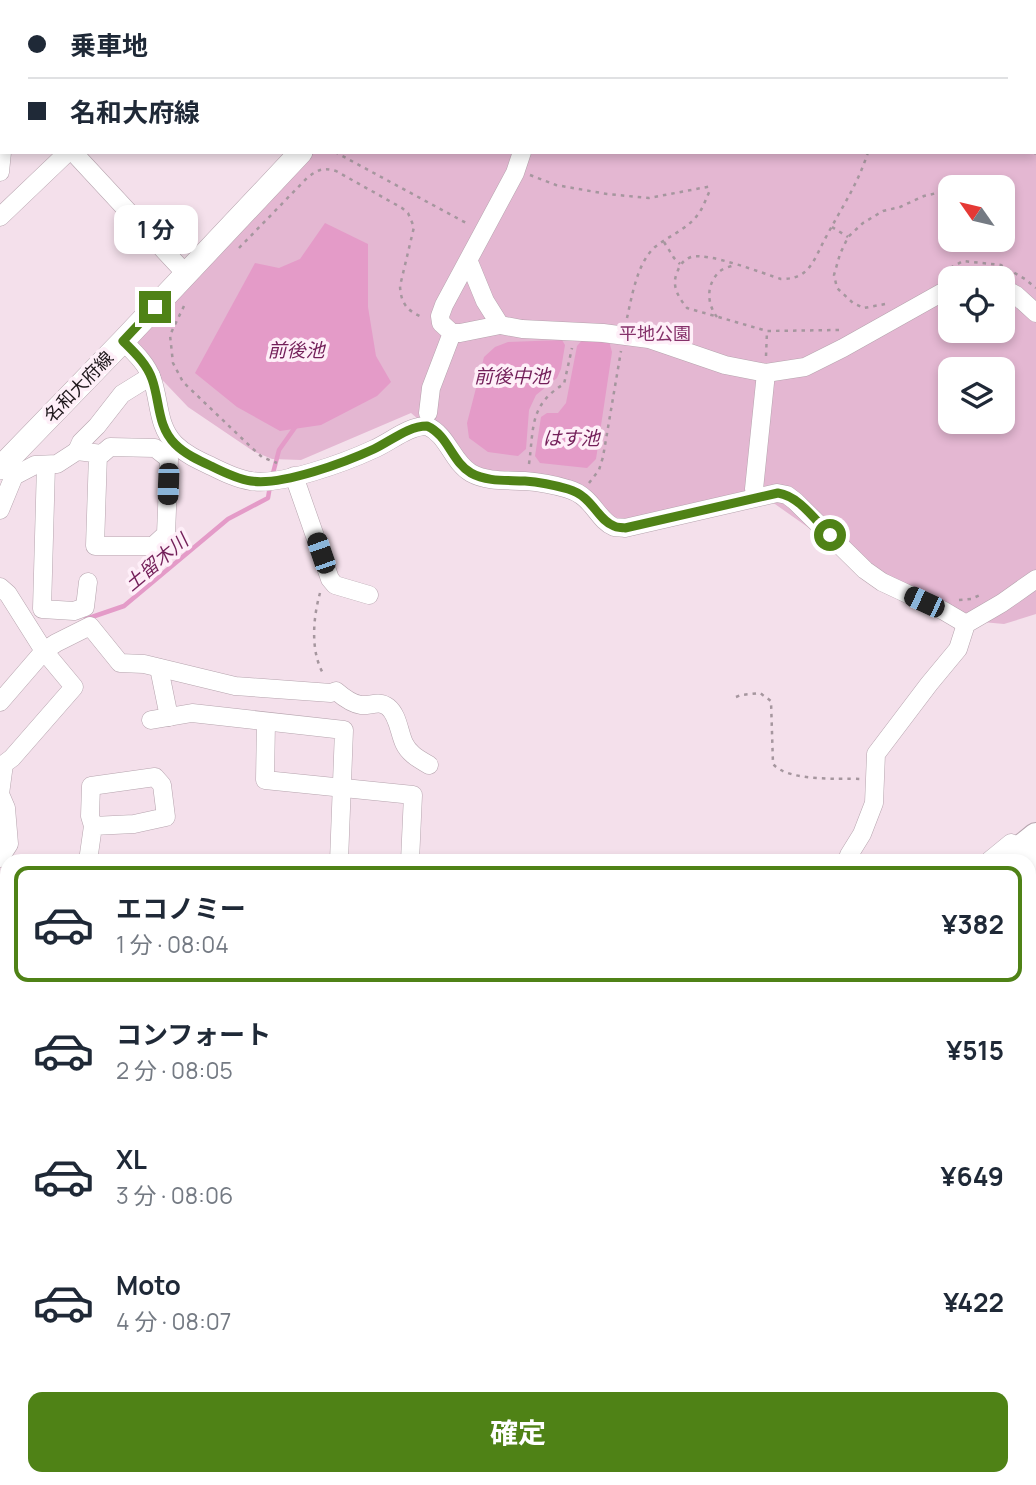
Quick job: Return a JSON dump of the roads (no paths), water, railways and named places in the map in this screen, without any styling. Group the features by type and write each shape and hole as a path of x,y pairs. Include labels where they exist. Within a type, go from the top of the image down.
{"highway":[{"path":"1014,854 1036,836"}],"main road":[{"name":"名和大府線","path":"0,468 299,154"}],"street":[{"path":"0,217 69,154"},
{"path":"73,154 186,274"},
{"path":"521,154 515,173 440,316 447,328 460,333 500,324 522,329 624,335 649,339 725,365 766,373 785,372 805,367 863,336 938,285"},
{"path":"469,262 485,301 500,324"},
{"path":"1015,294 1036,313"},
{"path":"428,413 431,388 447,328"},
{"path":"123,341 137,355 151,376 161,421 177,446 194,458 236,477 251,481 335,465 374,449 414,427 427,426 440,435 459,463 475,475 485,479 529,481 569,489 588,499 605,520 614,526 625,528 778,493 795,500 865,570 966,625"},
{"path":"754,489 766,373"},
{"path":"77,452 81,442 122,394 151,376"},
{"path":"0,510 14,475 35,465 57,464 77,452 103,454 110,447 155,448 169,459 166,534 153,546 96,546 98,454"},
{"path":"46,465 42,609 74,611 85,607 88,582"},
{"path":"281,475 330,579 335,585 369,596"},
{"path":"850,854 862,834 874,803 876,754 958,649 966,625 1036,579"},
{"path":"0,587 8,594 44,652 74,687 4,764 0,794 6,807 9,844 3,854"},
{"path":"0,702 44,652 64,638 90,626 120,663 144,664 235,686 322,693 336,691 345,699 361,705 377,703 387,706 394,714 405,745 412,755 429,765"},
{"path":"159,668 169,717"},
{"path":"151,720 192,713 344,730 339,854"},
{"path":"266,722 265,780 413,795 410,854"},
{"path":"89,854 93,826 90,816 91,786 155,777 162,785 166,817 134,824 93,826"},
{"path":"998,854 1036,823"}],"water":[{"name":"前後池","path":"325,223 368,244 368,307 376,356 391,382 377,396 321,425 280,431 237,407 195,373 255,263 279,268 300,259"},
{"name":"はす池","path":"585,337 609,341 612,352 596,459 587,468 540,463 535,456 541,417 547,413 558,413 566,403 577,346"},
{"name":"前後中池","path":"562,340 565,345 557,378 536,395 529,410 526,449 518,456 488,452 469,438 467,423 484,357 495,347 508,342"}],"waterway":[{"name":"土留木川","path":"272,477 279,450 296,426"},
{"name":"土留木川","path":"86,619 124,606 228,519 268,498 270,486"}],"park label":[{"name":"平地公園","path":"655,334"}]}
